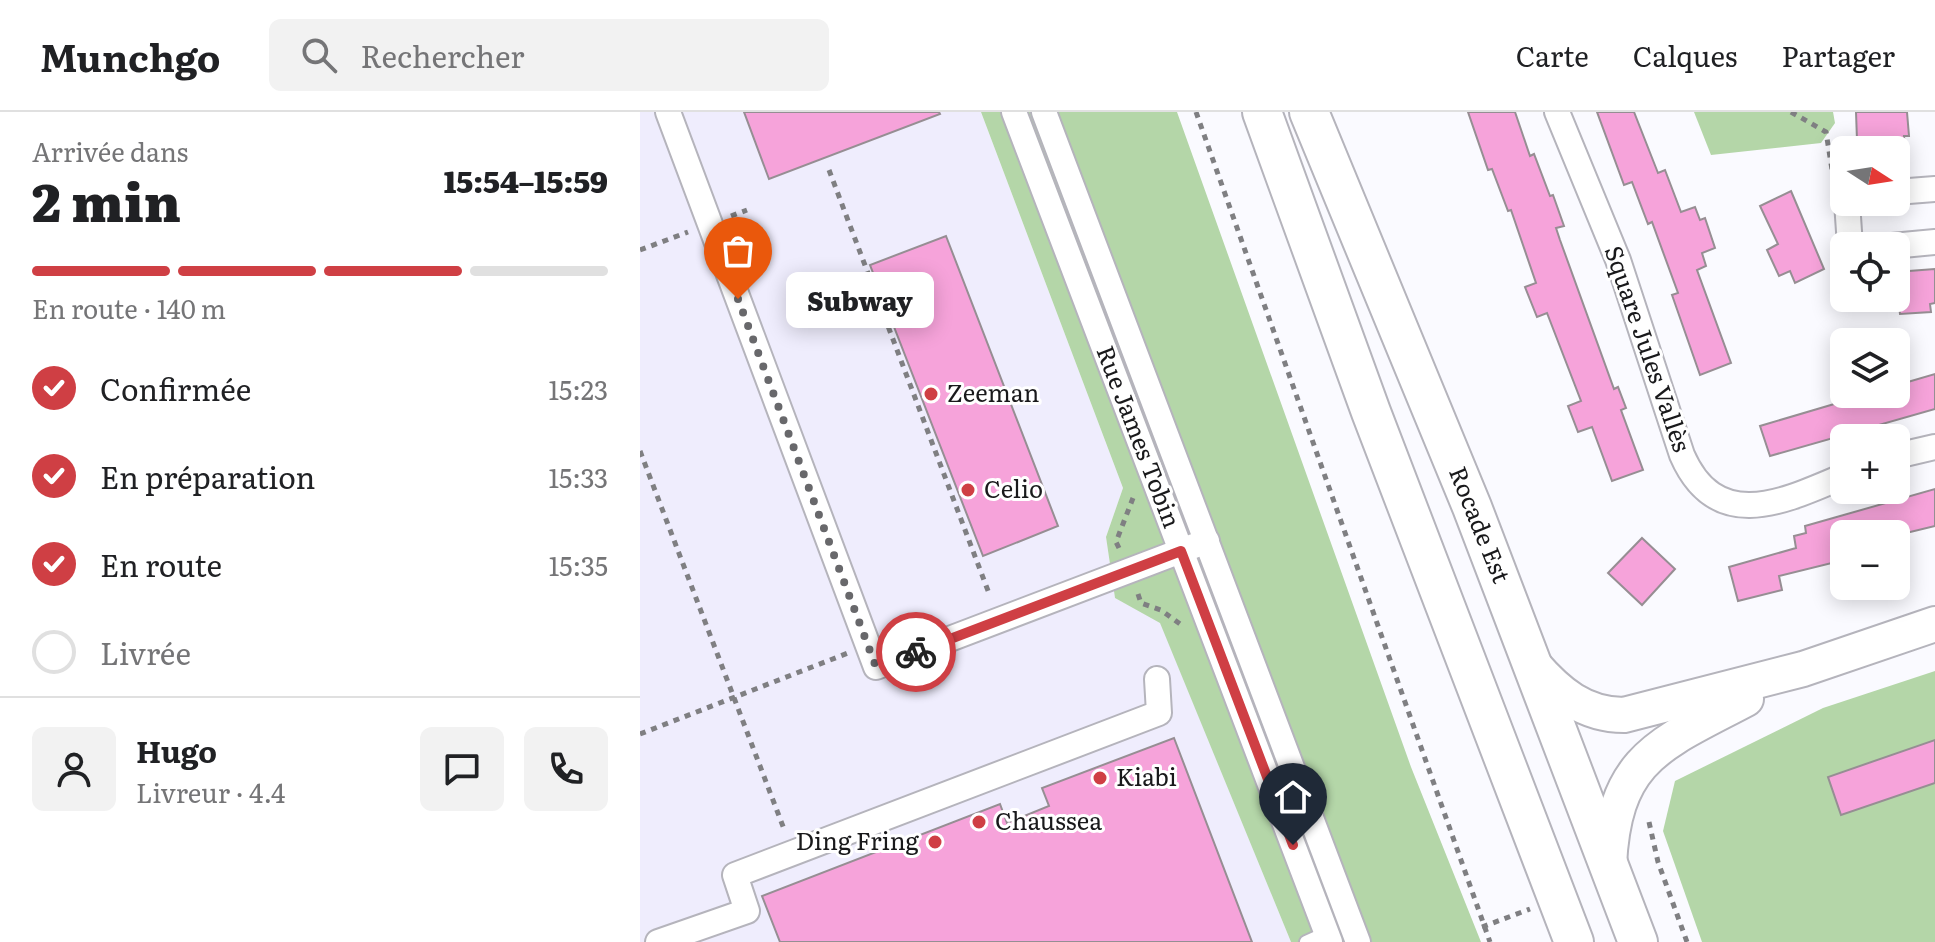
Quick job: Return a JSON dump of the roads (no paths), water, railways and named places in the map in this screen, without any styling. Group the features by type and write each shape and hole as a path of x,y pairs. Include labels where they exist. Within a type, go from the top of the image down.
{"main road":[{"path":"1262,112 1388,457 1574,942"},
{"name":"Rocade Est","path":"1309,112 1533,664 1638,942"}],"street":[{"path":"668,112 876,667 1207,541"},
{"name":"Rue James Tobin","path":"1014,112 1181,551 1321,939"},
{"name":"Rue James Tobin","path":"1044,112 1358,942"},
{"name":"Square Jules Vallès","path":"1557,112 1618,260 1682,455 1692,476 1723,499 1758,507 1778,504 1830,482"},
{"path":"1910,191 1935,189"},
{"path":"1910,244 1935,242"},
{"path":"1910,453 1935,447"},
{"path":"1533,664 1569,699 1591,711 1611,715 1641,713 1803,669 1935,624"},
{"path":"1609,865 1617,809 1633,772 1649,754 1803,669"},
{"path":"658,942 747,911 735,875 1159,713 1157,679"}],"place":[{"name":"Subway","path":"738,299"},
{"name":"Zeeman","path":"931,394"},
{"name":"Celio","path":"968,490"},
{"name":"Kiabi","path":"1100,778"},
{"name":"Chaussea","path":"979,822"},
{"name":"Ding Fring","path":"935,842"}]}
